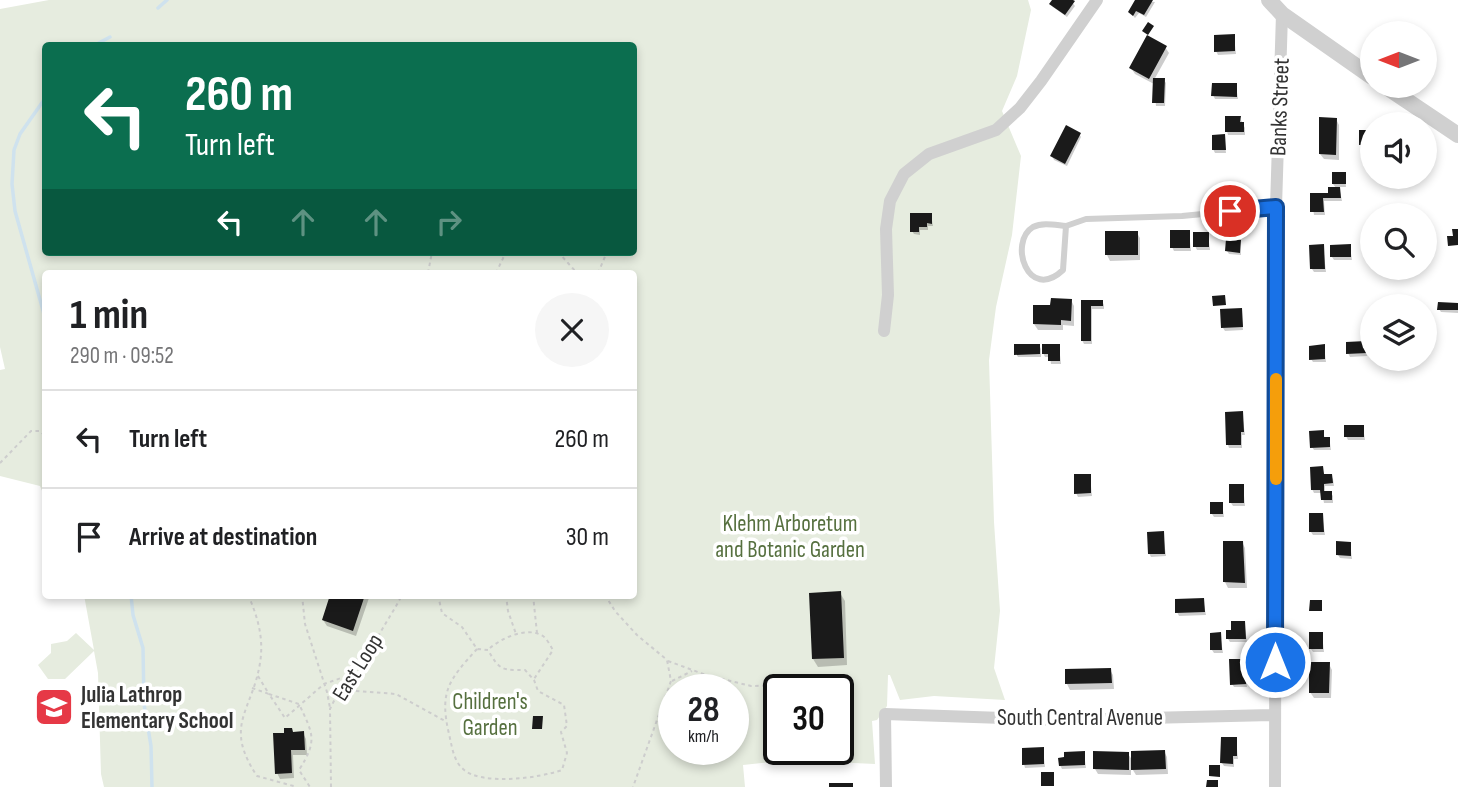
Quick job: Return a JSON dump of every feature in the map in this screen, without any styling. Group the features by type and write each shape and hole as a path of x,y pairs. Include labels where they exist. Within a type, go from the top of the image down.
{"street":[{"path":"884,331 888,295 886,229 890,201 904,174 929,155 996,130 1020,108 1041,81 1097,0"},
{"path":"1269,0 1282,14 1360,69"},
{"name":"Banks Street","path":"1275,787 1276,207 1282,14"},
{"path":"1403,98 1458,135"},
{"name":"South Central Avenue","path":"886,787 885,714 1064,720 1275,715"}],"lane":[{"path":"1066,226 1063,270 1058,275 1044,279 1034,278 1026,271 1023,240 1031,228 1045,223 1066,226 1086,219 1182,216 1276,207"}],"path":[{"path":"562,256 574,270"},
{"path":"0,463 31,431 42,433"},
{"path":"250,599 257,614 261,638 260,664 240,729 248,762 257,776 297,787"},
{"path":"302,599 305,624 330,709"},
{"name":"East Loop","path":"331,787 330,709 345,677 362,655 371,652 378,632 400,599"},
{"path":"439,599 442,613 462,627 477,649"},
{"path":"506,599 517,635"},
{"path":"533,599 537,634"},
{"path":"608,599 638,635 667,660 751,686 763,686"},
{"path":"477,649 488,650 506,637 517,635 533,633 544,637 553,650 534,680"},
{"path":"477,649 450,681 444,700 454,755 463,769 481,778 515,778 552,774 562,770 567,753 561,732 567,726 564,705 538,691 534,680 525,670 504,670 496,665 488,650"},
{"path":"667,660 670,674"},
{"path":"685,674 693,670"},
{"path":"257,674 285,718 324,684 345,677"},
{"path":"252,688 299,704"},
{"path":"340,690 396,694 446,721"},
{"path":"299,704 313,741 309,754 299,769 310,787"},
{"path":"633,787 658,717"}],"green space":[{"name":"Klehm Arboretum and Botanic Garden","path":"49,0 1028,0 1031,10 1017,76 1002,111 1021,156 1012,235 996,307 989,360 1000,611 994,668 1005,700 934,696 900,700 888,675 887,706 877,720 872,721 875,764 854,763 854,674 763,674 763,763 749,764 749,674 658,674 658,765 743,765 745,787 104,787 101,774 98,673 94,651 65,679 48,679 38,665 51,653 51,644 67,641 76,633 94,650 85,599 637,599 637,270 42,270 42,491 40,486 0,476 0,370 5,369 0,347 0,9"}],"building":[{"path":"1052,0 1075,1 1065,15 1049,4"},
{"path":"1135,0 1153,0 1144,15 1136,11 1133,16 1128,12"},
{"path":"1148,22 1154,26 1148,35 1142,31"},
{"path":"1235,34 1235,51 1214,52 1214,35"},
{"path":"1147,35 1167,46 1149,79 1129,68"},
{"path":"1153,78 1165,78 1164,103 1152,103"},
{"path":"1212,83 1237,83 1237,97 1211,96"},
{"path":"1225,116 1241,116 1244,132 1225,132"},
{"path":"1319,117 1337,118 1336,155 1319,154"},
{"path":"1066,125 1081,133 1065,164 1050,156"},
{"path":"1225,134 1226,150 1212,150 1212,135"},
{"path":"1332,172 1346,172 1346,184 1332,184"},
{"path":"1328,187 1340,187 1341,198 1323,198 1324,212 1310,212 1310,193 1328,193"},
{"path":"910,213 932,213 932,224 919,227 919,232 910,232"},
{"path":"1452,229 1458,229 1458,245 1448,246 1447,236 1453,236"},
{"path":"1170,230 1190,230 1190,248 1170,248"},
{"path":"1105,231 1138,231 1138,255 1105,255"},
{"path":"1193,232 1209,232 1209,247 1193,247"},
{"path":"1226,239 1241,240 1240,253 1225,251"},
{"path":"1324,244 1325,269 1310,269 1309,245"},
{"path":"1351,244 1351,257 1330,257 1330,245"},
{"path":"1225,295 1226,305 1213,306 1212,296"},
{"path":"1051,298 1072,299 1071,321 1061,320 1061,325 1033,324 1033,305 1050,305"},
{"path":"1081,300 1103,300 1103,306 1091,306 1091,341 1081,341"},
{"path":"1438,302 1458,303 1458,310 1437,310"},
{"path":"1242,308 1243,327 1221,328 1220,309"},
{"path":"1360,341 1360,353 1346,354 1346,342"},
{"path":"1014,344 1040,344 1040,354 1014,355"},
{"path":"1042,344 1060,344 1060,361 1048,361 1048,354 1042,354"},
{"path":"1325,344 1325,359 1309,360 1309,346"},
{"path":"1243,411 1244,432 1241,432 1241,445 1226,445 1225,412"},
{"path":"1344,425 1364,425 1364,437 1344,437"},
{"path":"1324,430 1324,437 1330,437 1330,447 1310,448 1309,431"},
{"path":"1323,466 1324,474 1332,474 1333,483 1324,484 1324,491 1332,491 1332,500 1321,500 1320,490 1311,490 1310,467"},
{"path":"1074,474 1091,474 1091,493 1074,494"},
{"path":"1229,484 1244,484 1244,503 1229,503"},
{"path":"1210,502 1223,502 1223,514 1210,514"},
{"path":"1309,513 1323,513 1324,532 1309,532"},
{"path":"1164,531 1165,554 1148,554 1147,532"},
{"path":"1223,541 1243,541 1245,583 1223,582"},
{"path":"1336,541 1351,542 1351,556 1336,555"},
{"path":"841,591 844,658 812,659 809,593"},
{"path":"1204,598 1205,612 1175,613 1175,599"},
{"path":"329,599 364,599 353,631 322,620"},
{"path":"1310,600 1322,600 1322,611 1309,611"},
{"path":"1231,621 1245,621 1246,639 1226,639 1226,630 1231,630"},
{"path":"1221,632 1222,650 1210,650 1210,633"},
{"path":"1309,632 1323,632 1323,649 1309,649"},
{"path":"1229,659 1245,659 1246,684 1230,685"},
{"path":"1309,662 1330,662 1329,693 1309,693"},
{"path":"1111,668 1112,683 1065,684 1065,669"},
{"path":"533,716 543,716 542,729 532,729"},
{"path":"284,728 292,728 293,732 304,731 305,750 291,750 292,773 275,774 273,733 284,733"},
{"path":"1221,737 1237,737 1237,756 1233,756 1233,764 1220,763"},
{"path":"1044,747 1044,764 1022,765 1022,748"},
{"path":"1165,750 1166,769 1131,770 1131,751"},
{"path":"1085,751 1085,765 1059,766 1058,758 1064,757 1064,752"},
{"path":"1093,751 1129,752 1129,770 1093,769"},
{"path":"1209,765 1220,765 1220,777 1209,776"},
{"path":"1041,772 1054,772 1054,786 1041,786"},
{"path":"1207,780 1218,780 1218,787 1206,787"},
{"path":"829,783 853,783 853,787 829,787"}],"waterway":[{"path":"158,8 167,0"},
{"path":"101,42 110,37"},
{"path":"42,103 20,134 14,150 12,184 15,211 42,307"},
{"path":"131,599 133,615 143,648 144,704 151,746 152,787"}],"slow traffic":[{"path":"1276,379 1276,479"}],"place":[{"name":"Julia Lathrop Elementary School","path":"54,707"}],"route":[{"path":"1230,211 1276,207 1275,662"}],"park label":[{"name":"Children's Garden","path":"490,714"}]}
